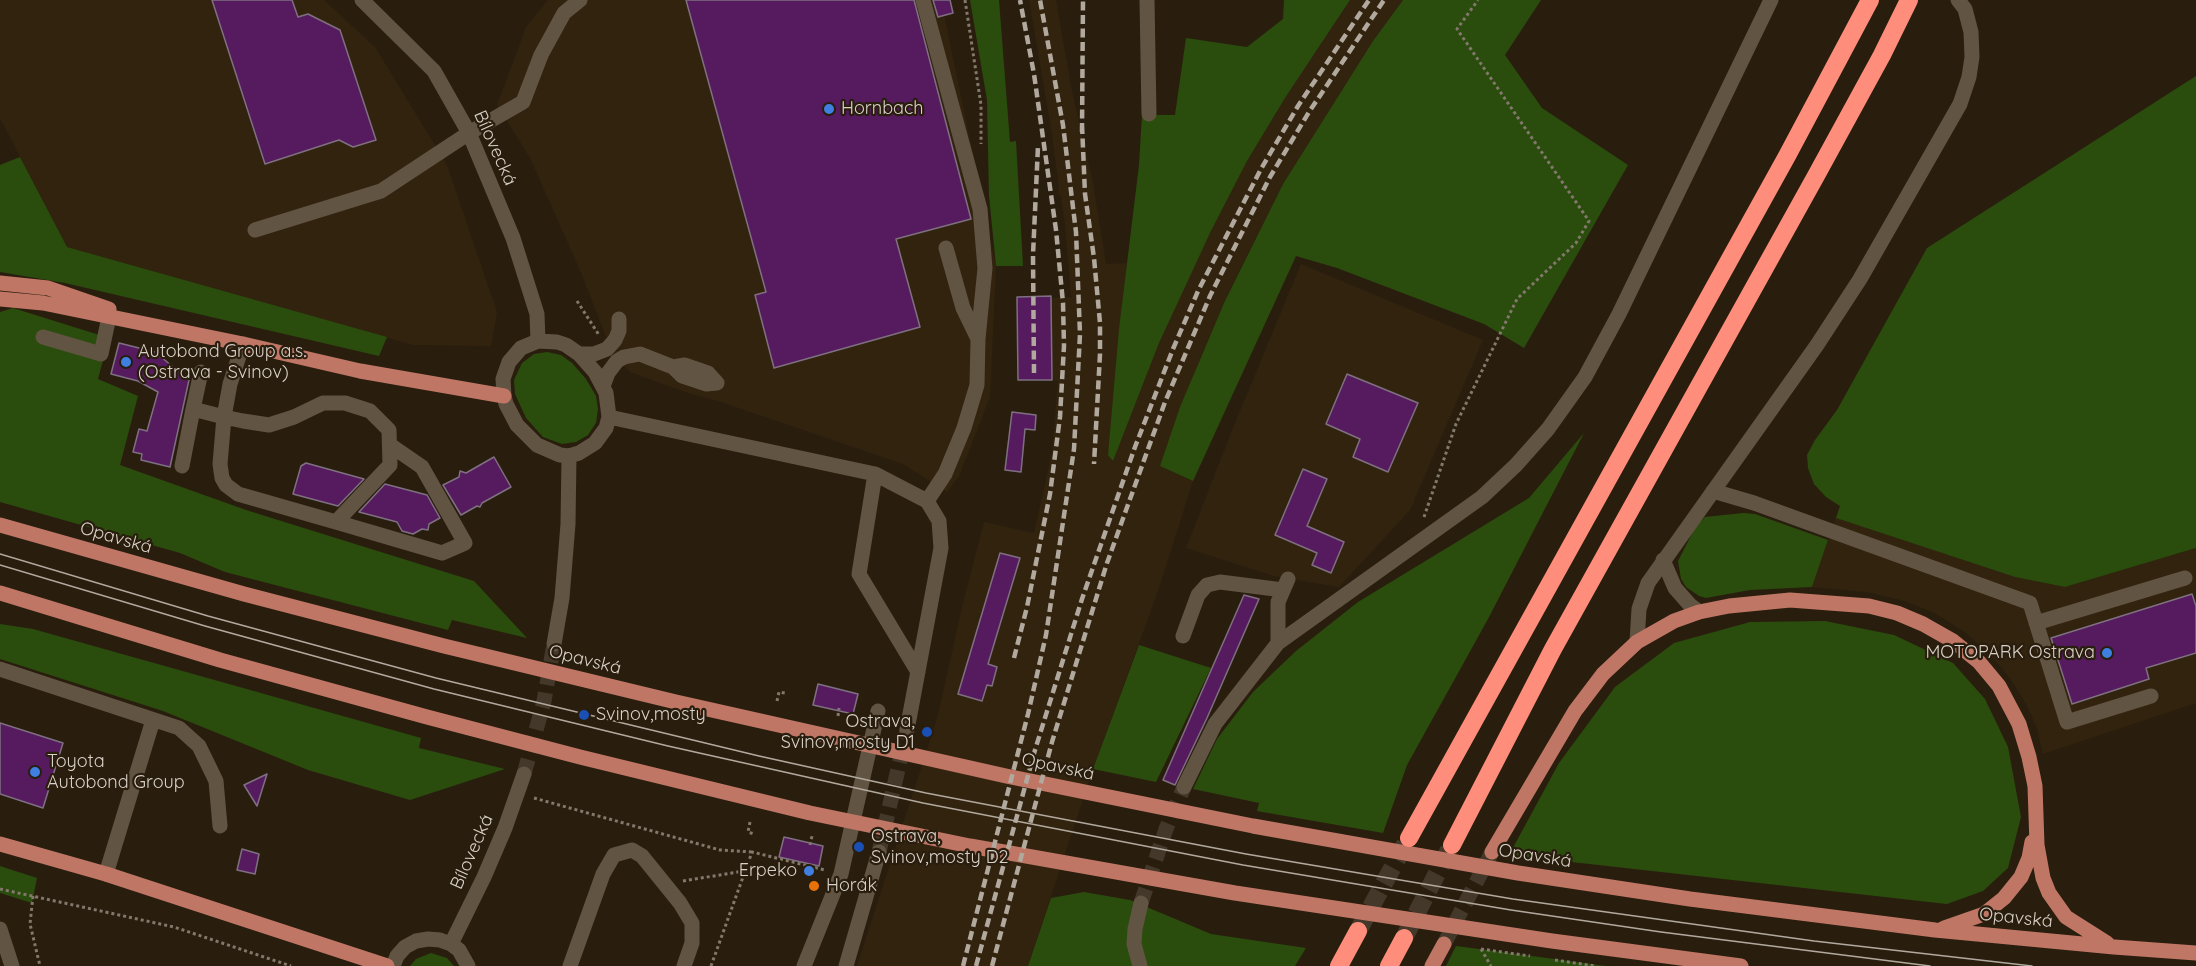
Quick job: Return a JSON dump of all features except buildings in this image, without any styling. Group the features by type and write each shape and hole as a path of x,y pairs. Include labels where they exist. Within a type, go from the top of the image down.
{"highway":[{"path":"1408,838 1644,415 1870,0"},
{"path":"1452,845 1553,649 1882,55 1909,0"},
{"path":"1339,966 1358,931"},
{"path":"1389,966 1404,938"}],"main road":[{"path":"0,283 22,284 66,293 154,325"},
{"path":"0,299 43,303 243,344 360,371 504,396"},
{"name":"Opavská","path":"0,525 244,594 444,646 676,702 908,755 1253,826 1518,873 1689,899 1935,930 2196,953"},
{"path":"0,592 220,660 427,717 580,758 820,815 970,846 1235,893 1506,934 1740,966"},
{"path":"1492,852 1581,702 1609,668 1637,642 1674,621 1699,612 1729,606 1790,600 1869,606 1897,613 1953,641 1979,662 1999,686 2019,724 2033,775 2039,864 2049,893 2066,917 2121,948"},
{"path":"1935,930 1984,914 2009,893 2026,866 2036,822"},
{"path":"0,844 106,874 387,966"},
{"path":"1432,966 1444,944"}],"street":[{"name":"Bílovecká","path":"362,0 434,71 469,133 513,238 537,314 538,341"},
{"path":"255,230 381,191 469,133 523,102 541,55 564,13 580,0"},
{"path":"923,0 980,209 985,268 978,339 977,385 964,428 943,477 927,501"},
{"path":"1147,0 1149,114"},
{"path":"1184,787 1215,724 1278,643 1482,496 1516,465 1548,429 1585,377 1619,314 1771,0"},
{"path":"1637,642 1637,626 1648,583 1817,345 1860,279 1960,104 1969,77 1972,57 1971,32 1965,9 1958,0"},
{"path":"946,248 963,308 978,339"},
{"path":"43,337 101,354 109,317"},
{"path":"579,354 594,354 607,349 619,331 619,320"},
{"path":"538,341 557,342 579,354 596,372 603,386 608,400 609,417 606,428 588,449 569,456 552,453 531,440 516,424 504,396 503,379 509,362 521,348 538,341"},
{"path":"243,344 230,384 224,417 220,464 226,486 238,494 442,553 465,543 423,467 390,446"},
{"path":"603,386 613,365 624,357 640,354 673,367 682,376 706,384 717,383"},
{"path":"182,466 201,372"},
{"path":"193,409 269,425 294,417 323,403 345,403 370,411 389,430 390,465 336,522"},
{"path":"609,417 875,474 927,501 939,521 941,548 907,730"},
{"path":"554,644 563,587 568,524 569,456"},
{"path":"875,474 859,574 918,672"},
{"path":"1713,491 1765,507 2030,603 2067,722 2151,696"},
{"path":"1663,560 1675,588 1699,612"},
{"path":"2036,623 2186,578"},
{"path":"1183,636 1198,594 1207,585 1220,582 1286,585 1278,602 1278,643"},
{"path":"0,669 179,728 199,746 216,782 220,825"},
{"path":"804,966 841,874 878,711"},
{"path":"106,874 153,720"},
{"name":"Bílovecká","path":"451,944 484,877 505,828 524,774"},
{"path":"570,966 603,874 614,855 632,850 642,856 680,903 692,923 692,944 684,966"},
{"path":"846,966 879,852"},
{"path":"1140,966 1134,944 1141,903"},
{"path":"0,929 12,966"},
{"path":"393,966 397,956 405,947 416,941 428,939 451,944 459,950 468,966"}],"path":[{"path":"965,0 981,105 981,151"},
{"path":"1415,545 1456,424 1517,299 1576,243 1589,221 1457,29 1478,0"},
{"path":"577,301 603,342"},
{"path":"777,701 779,692 785,693"},
{"path":"837,716 839,708"},
{"path":"532,797 720,850 752,852 841,874"},
{"path":"750,822 748,832 754,834"},
{"path":"810,845 812,836"},
{"path":"711,966 752,852"},
{"path":"664,885 744,871"},
{"path":"0,889 174,927 291,966"},
{"path":"33,896 30,924 40,966"},
{"path":"1482,949 1491,966"}],"shaded area":[{"path":"0,0 324,0 375,47 447,165 497,312 491,346 413,345 67,247 0,118"},
{"path":"548,0 941,0 996,266 990,397 959,476 947,492 903,464 630,372 611,349 580,270 530,158 497,105 526,27"},
{"path":"1029,0 1056,0 1072,92 1093,183 1106,264 1127,263 1109,455 1113,461 1184,285 1247,161 1285,98 1350,0 1403,0 1373,41 1283,184 1224,303 1199,361 1160,466 1193,481 1157,594 1093,769 1028,966 857,966 937,719 984,522 1034,533 1052,453 1058,381 1052,380 1051,298 1071,297 1065,224 1061,196 1058,194 1059,186 1050,122"},
{"path":"1301,264 1483,340 1410,510 1339,587 1274,576 1186,548"},
{"path":"1836,518 2015,577 2065,587 2196,548 2196,703 2043,754 2037,728 2012,681 1994,659 1966,633 1935,613 1905,601 1866,592 1812,587"}],"green space":[{"path":"970,0 999,0 1010,142 1016,141 1023,266 996,266 989,196 987,100"},
{"path":"1284,0 1350,0 1285,98 1247,161 1210,233 1159,343 1113,461 1108,455 1119,329 1139,165 1142,115 1175,115 1186,38 1247,47 1283,19"},
{"path":"1403,0 1541,0 1505,55 1542,108 1628,165 1524,348 1484,324 1337,268 1296,256 1193,481 1160,466 1180,407 1224,303 1283,184 1373,41"},
{"path":"2196,76 2196,548 2065,587 2015,577 1836,518 1840,506 1826,497 1814,484 1808,468 1807,455 1837,410 1927,248"},
{"path":"20,157 67,247 387,337 379,356 65,283 0,272 0,165"},
{"path":"13,308 109,338 98,379 138,396 120,465 246,510 474,581 527,638 452,620 448,630 225,572 180,553 0,502 0,312"},
{"path":"547,352 561,355 572,363 586,379 596,396 598,409 596,423 588,435 576,442 562,444 543,437 526,418 515,394 514,380 522,363 534,354"},
{"path":"1584,433 1488,619 1407,765 1383,833 1257,811 1259,803 1193,789 1217,739 1253,692 1296,651 1358,602 1529,498"},
{"path":"1755,514 1828,540 1812,587 1750,590 1706,598 1686,587 1681,579 1678,561 1696,526 1705,517"},
{"path":"1825,621 1894,635 1953,663 1985,699 2008,747 2021,817 2008,868 1983,891 1947,904 1509,855 1559,763 1615,687 1674,643 1750,622"},
{"path":"0,624 33,629 421,738 419,748 505,769 410,800 308,770 163,711 0,659"},
{"path":"1139,645 1211,668 1156,782 1093,769"},
{"path":"0,866 37,878 32,903 0,893"},
{"path":"1084,892 1130,900 1211,934 1306,948 1295,966 1028,966 1051,898"},
{"path":"1456,946 1502,952 1606,966 1446,966"},
{"path":"431,953 447,958 454,966 410,966 416,959"}],"tunnel":[{"path":"524,774 544,701 554,644"},
{"path":"879,852 907,730"},
{"path":"1141,903 1166,829 1184,787"},
{"path":"1358,931 1408,839"},
{"path":"1404,938 1451,846"},
{"path":"1444,944 1492,852"}],"tram line":[{"path":"0,554 208,616 436,678 759,756 926,793 1246,854 1513,899 1814,941 2032,966"},
{"path":"0,565 205,626 434,689 668,746 923,803 1243,865 1511,910 1661,932 1930,966"}],"railway":[{"path":"1014,658 1050,494 1060,417 1064,346 1063,303 1056,230 1034,74 1020,0"},
{"path":"963,966 1046,635 1074,449 1080,334 1076,232 1063,125 1040,0"},
{"path":"1082,132 1083,0"},
{"path":"976,966 1035,750 1082,599 1135,447 1173,349 1198,291 1261,169 1298,106 1369,0"},
{"path":"992,966 1052,742 1107,563 1165,402 1210,296 1270,177 1309,112 1384,0"},
{"path":"1082,125 1085,194 1100,323 1094,464"},
{"path":"1034,373 1033,255 1038,146"}],"place":[{"name":"Hornbach","path":"829,109"},
{"name":"Autobond Group a.s. (Ostrava - Svinov)","path":"126,362"},
{"name":"MOTOPARK Ostrava","path":"2107,653"},
{"name":"Svinov,mosty","path":"584,715"},
{"name":"Ostrava, Svinov,mosty D1","path":"927,732"},
{"name":"Toyota Autobond Group","path":"35,772"},
{"name":"Ostrava, Svinov,mosty D2","path":"859,847"},
{"name":"Erpeko","path":"809,871"},
{"name":"Horák","path":"814,886"}]}
